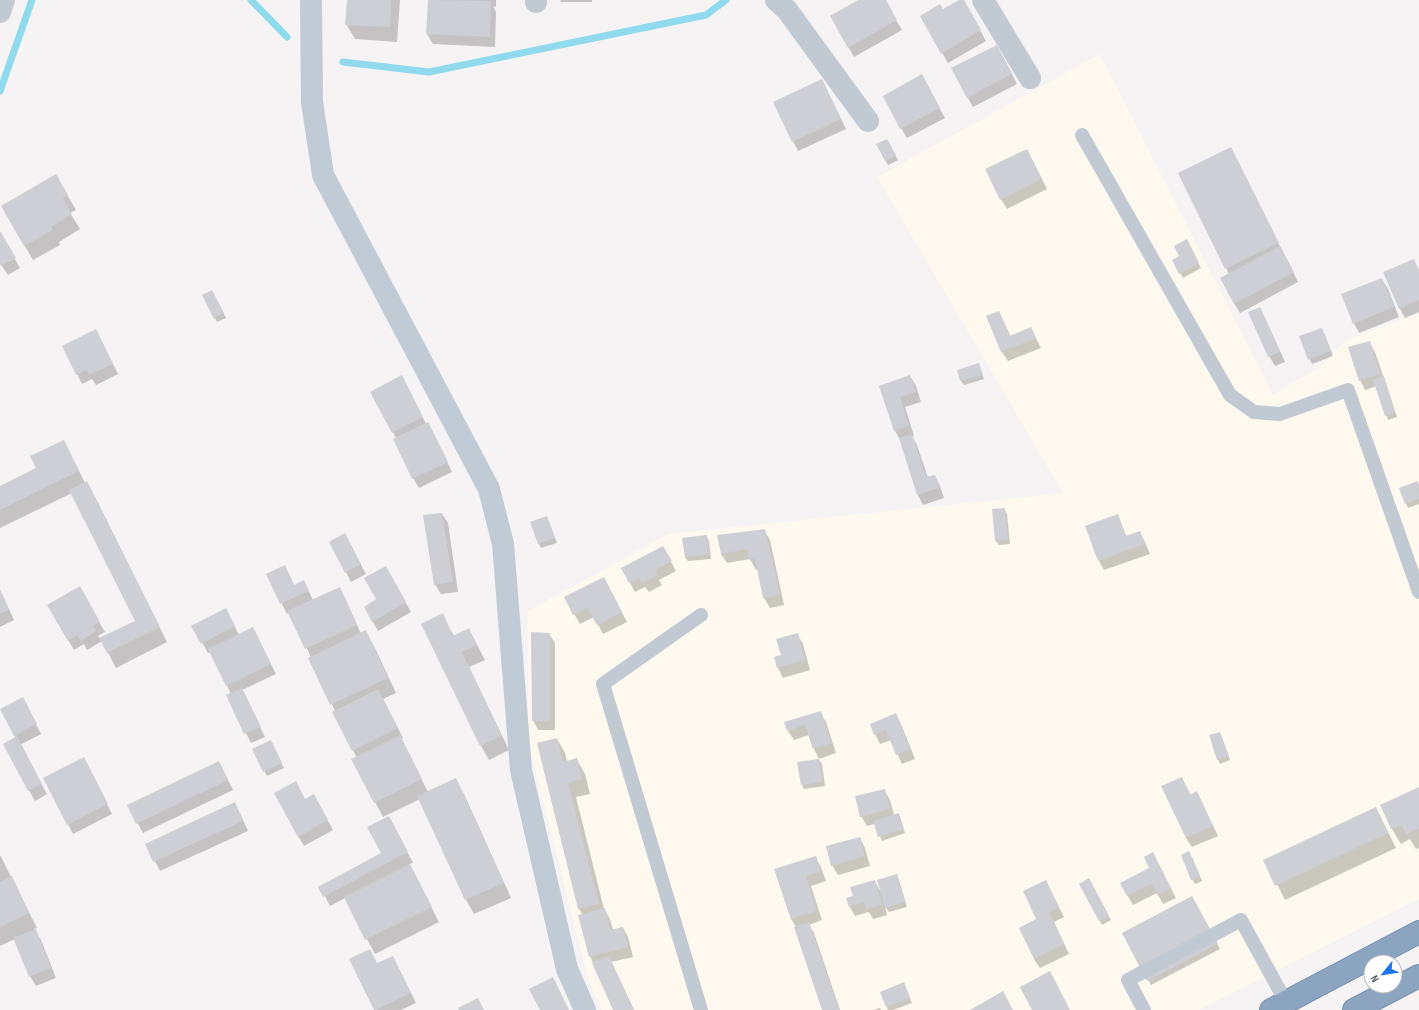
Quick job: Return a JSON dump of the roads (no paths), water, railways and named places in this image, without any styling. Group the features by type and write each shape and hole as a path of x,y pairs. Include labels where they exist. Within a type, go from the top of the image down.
{"highway":[{"path":"1282,1007 1419,932"},
{"path":"1354,1010 1419,976"}],"street":[{"path":"0,12 4,0"},
{"path":"311,0 312,102 323,175 490,489 503,544 520,770 567,969 585,1010"},
{"path":"776,0 787,10 868,121"},
{"path":"983,0 1030,78"}],"lane":[{"path":"1082,135 1230,395 1254,412 1280,414 1348,390 1419,592"},
{"path":"701,615 603,684 701,1010"},
{"path":"1144,1010 1128,980 1241,920 1282,1007"}],"waterway":[{"path":"0,91 32,0"},
{"path":"251,0 287,37"},
{"path":"343,62 429,72 706,15 726,0"}]}
